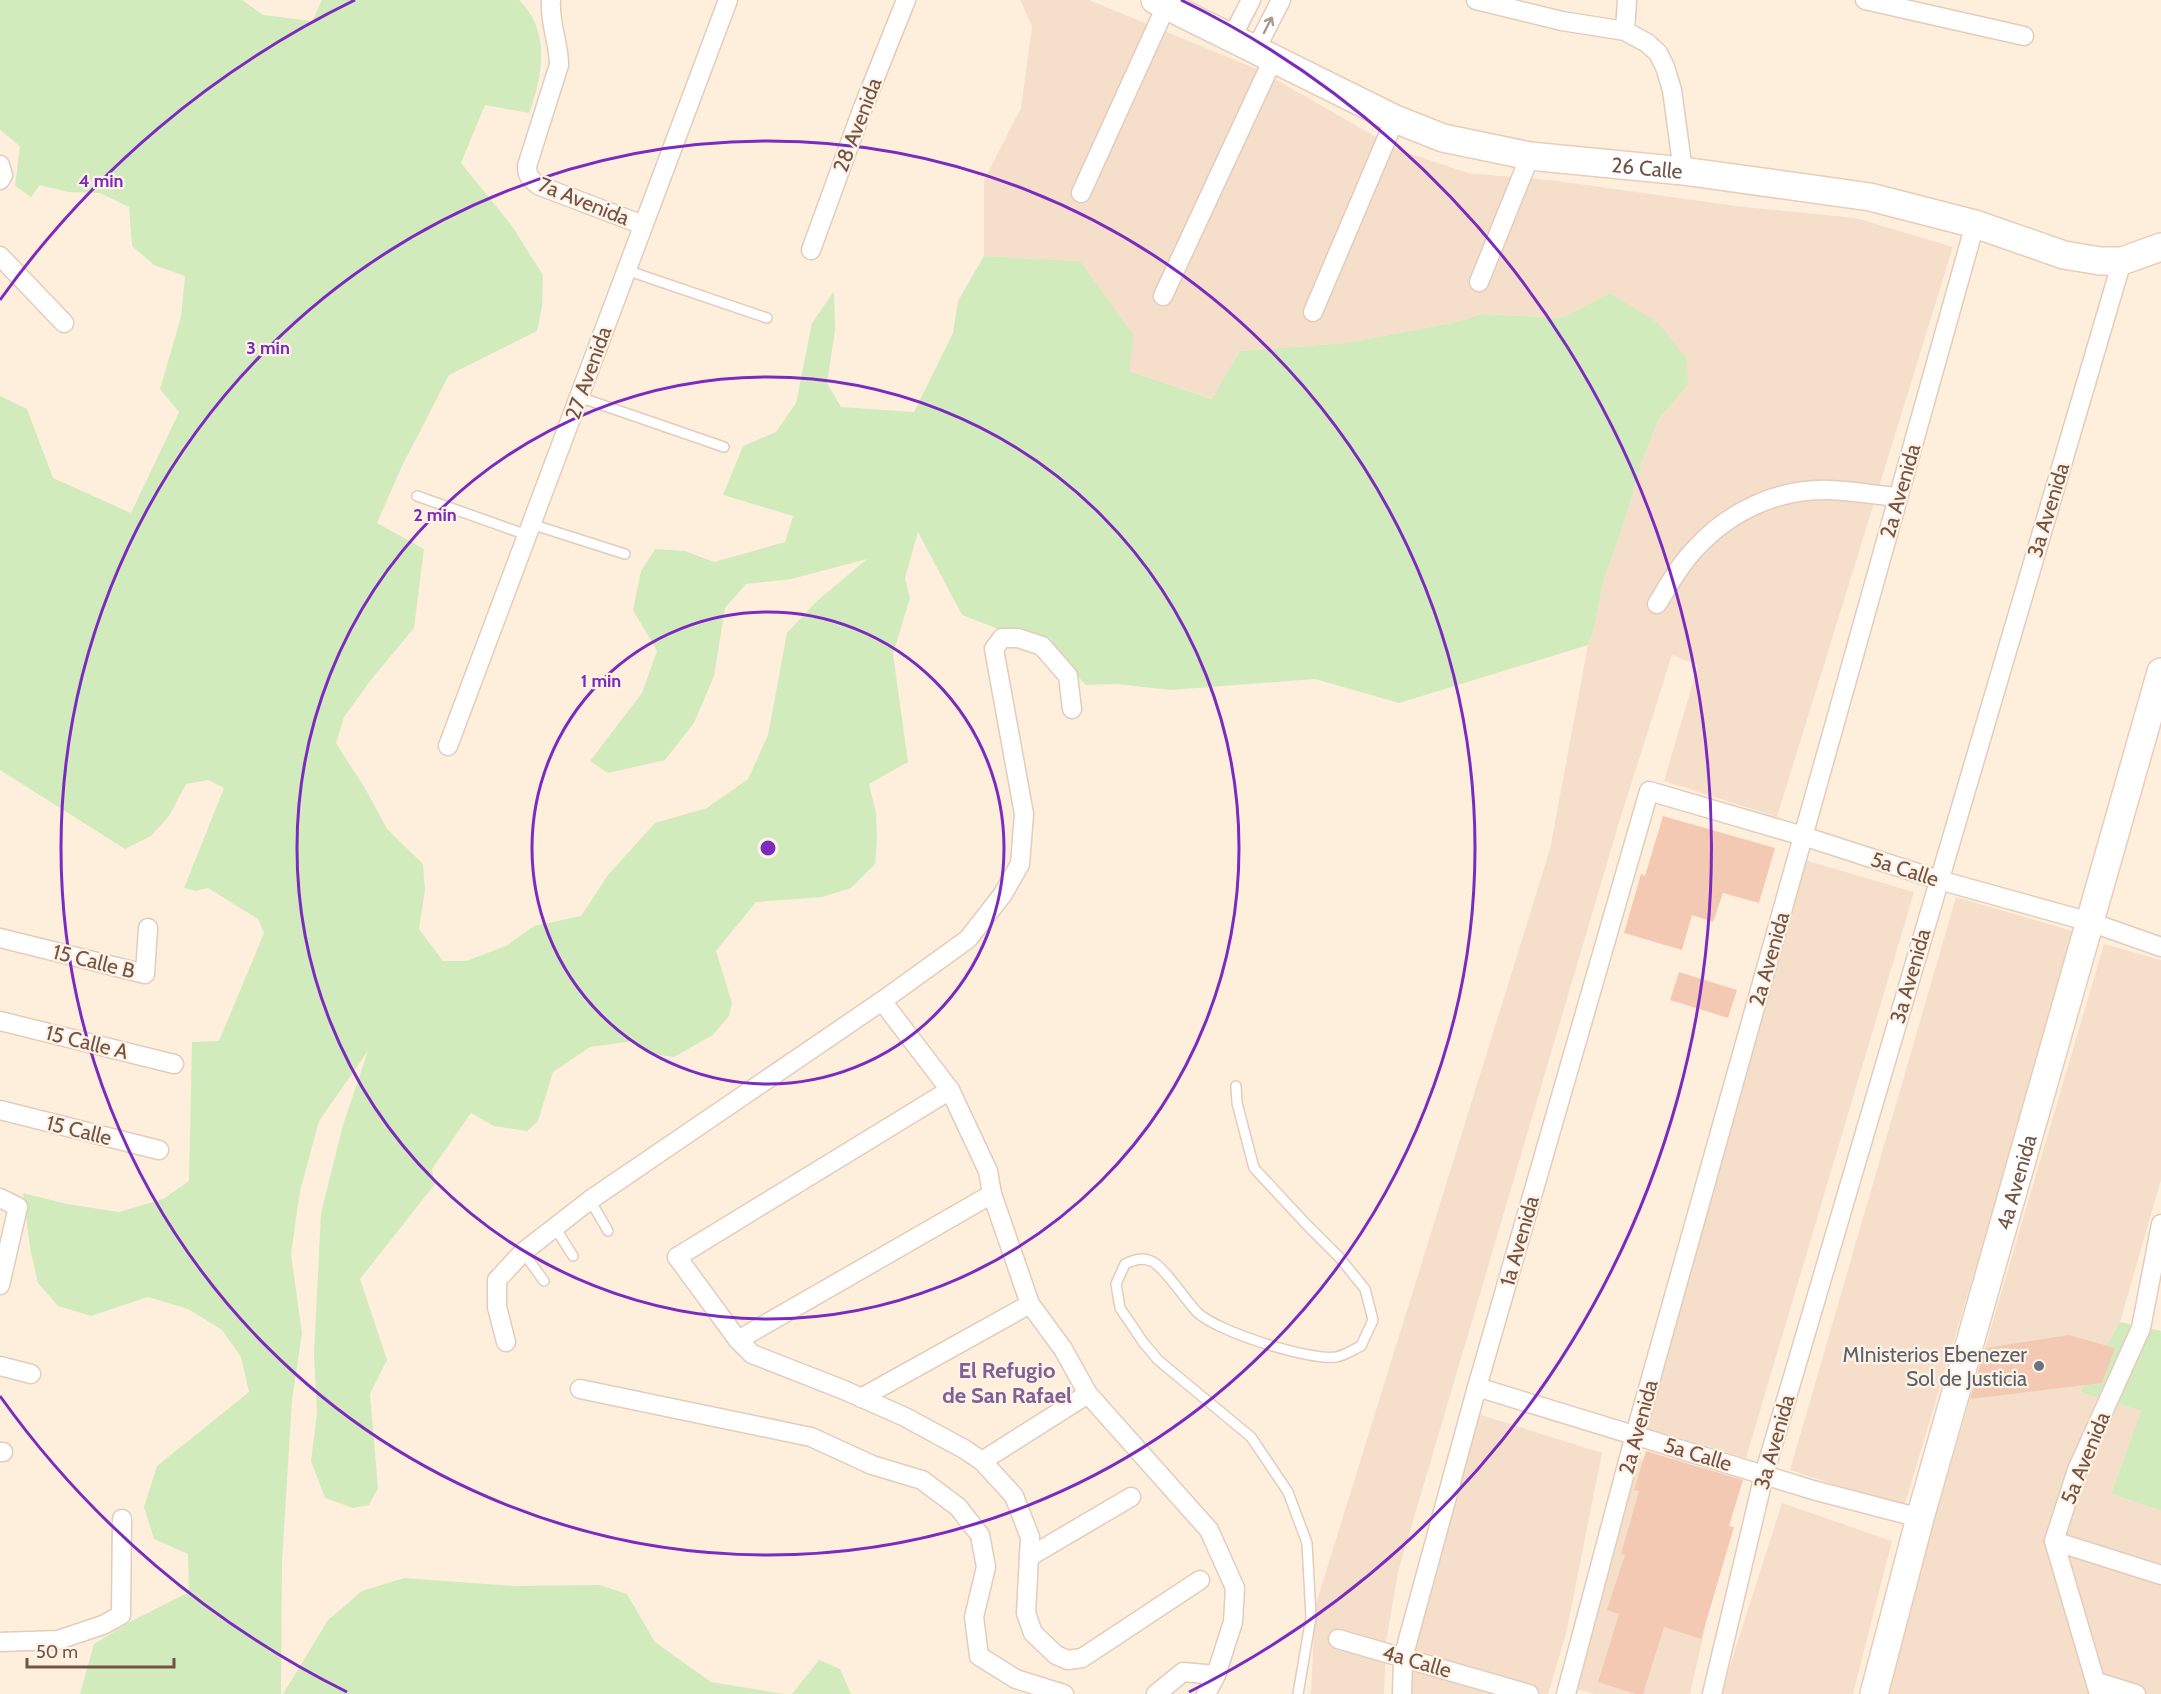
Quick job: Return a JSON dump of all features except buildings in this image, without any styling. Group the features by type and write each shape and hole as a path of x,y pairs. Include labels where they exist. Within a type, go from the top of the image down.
{"street":[{"name":"7a Avenida","path":"551,0 550,10 559,65 527,166 527,174 540,186 643,225"},
{"name":"27 Avenida","path":"448,746 728,0"},
{"name":"28 Avenida","path":"811,250 862,110 906,0"},
{"path":"1251,0 1254,48"},
{"path":"1163,296 1254,48 1281,0"},
{"path":"1476,0 1562,21 1625,31 1647,43 1658,53 1672,90 1683,171"},
{"path":"1625,31 1627,0"},
{"path":"1865,0 2024,36"},
{"path":"1082,193 1161,2"},
{"name":"26 Calle","path":"1161,2 1395,119 1443,138 1530,156 1683,171 1870,197 1975,224 2064,255 2100,261 2122,261 2161,247"},
{"path":"1313,312 1395,119"},
{"path":"1479,282 1530,156"},
{"path":"0,165 3,175 0,180"},
{"name":"2a Avenida","path":"1566,1694 1635,1435 1975,224"},
{"path":"0,256 64,323"},
{"name":"3a Avenida","path":"1712,1694 1764,1474 2122,261"},
{"path":"1657,604 1695,549 1718,526 1755,504 1790,492 1829,490 1898,497"},
{"path":"506,1342 496,1307 497,1280 523,1252 590,1200 968,939 1003,894 1020,864 1024,814 994,649 1002,638 1018,638 1042,646 1068,676 1072,709"},
{"name":"4a Avenida","path":"1874,1694 1920,1518 2161,672"},
{"name":"5a Calle","path":"1649,792 1803,836 1939,880 2090,922 2161,947"},
{"name":"1a Avenida","path":"1402,1694 1404,1658 1477,1387 1649,792"},
{"name":"15 Calle B","path":"0,938 145,974 148,928"},
{"path":"882,1000 950,1090 988,1171 992,1194 1030,1304 1063,1349 1088,1394 1209,1530 1235,1588 1233,1622 1216,1675 1206,1694"},
{"name":"15 Calle A","path":"0,1021 174,1064"},
{"path":"950,1090 676,1257 738,1340 752,1354 905,1417 982,1461 1014,1496 1030,1537 1026,1613 1033,1633 1056,1655 1068,1660 1082,1658 1200,1580"},
{"name":"15 Calle","path":"0,1110 159,1150"},
{"path":"738,1340 992,1194"},
{"path":"0,1198 18,1207 0,1285"},
{"name":"5a Avenida","path":"2054,1541 2077,1470 2141,1328 2160,1228"},
{"path":"861,1398 1030,1304"},
{"path":"0,1366 31,1374"},
{"name":"5a Calle","path":"1477,1387 1764,1474 1920,1518"},
{"path":"580,1389 811,1437 872,1465 922,1480 958,1507 980,1535 986,1567 974,1617 979,1656 1016,1679 1064,1694"},
{"path":"982,1461 1088,1394"},
{"path":"1029,1557 1131,1497"},
{"path":"0,1642 58,1640 103,1625 121,1615 122,1519"},
{"path":"2054,1541 2161,1575"},
{"path":"2054,1541 2098,1688 2136,1694"},
{"name":"4a Calle","path":"1338,1639 1529,1694"},
{"path":"1156,1694 1183,1672 1216,1675"}],"lane":[{"path":"626,270 767,318"},
{"path":"579,397 724,447"},
{"path":"417,496 529,530 625,554"},
{"path":"1236,1086 1254,1168 1339,1257 1365,1289 1373,1320 1361,1346 1336,1357 1302,1354 1230,1331 1199,1315 1163,1270 1152,1261 1137,1258 1125,1264 1116,1284 1120,1308 1158,1360 1251,1437 1288,1492 1307,1543 1309,1575 1311,1617 1298,1694"},
{"path":"590,1200 608,1231"},
{"path":"554,1226 573,1256"},
{"path":"523,1252 544,1281"}],"shaded area":[{"path":"1020,0 1089,0 1259,70 1399,150 1468,173 1558,181 1736,206 1856,218 1953,247 1777,817 1664,781 1698,665 1672,655 1618,826 1398,1572 1386,1642 1384,1694 1311,1694 1315,1607 1550,849 1588,645 1594,629 1603,583 1658,420 1688,385 1610,293 1562,318 1481,314 1457,322 1346,343 1240,351 1213,399 1129,371 1080,261 984,256 984,180 1021,108 1032,26"},
{"path":"1798,858 1914,892 1746,1458 1631,1424"},
{"path":"1956,897 2076,932 1904,1507 1790,1470"},
{"path":"2104,944 2161,960 2161,1180 2120,1322 2080,1392 2141,1411 2111,1494 2161,1511 2161,1694 1883,1694"},
{"path":"1475,1413 1602,1453 1566,1634 1548,1694 1399,1694"},
{"path":"1624,1455 1737,1488 1690,1694 1594,1694 1566,1686"},
{"path":"1782,1503 1892,1541 1853,1694 1721,1694"}],"green space":[{"path":"0,0 242,0 263,15 312,21 322,0 519,0 536,25 540,39 540,69 529,113 485,105 461,163 512,226 543,275 542,306 537,331 449,375 402,466 377,523 424,549 414,628 370,681 344,717 336,743 366,790 387,829 423,864 425,890 419,929 443,961 466,961 506,946 534,926 581,916 608,875 655,823 707,808 748,779 768,735 787,633 817,601 867,559 791,579 746,584 725,608 714,676 694,723 665,760 608,773 590,761 642,693 657,651 633,610 641,571 655,549 685,551 714,562 785,542 793,516 723,495 743,446 776,432 796,403 812,323 834,291 835,331 827,383 841,407 914,412 953,333 958,301 984,256 1080,261 1134,336 1129,371 1212,399 1240,351 1346,343 1457,322 1481,314 1562,318 1610,293 1659,324 1686,357 1688,385 1658,420 1603,583 1594,629 1588,645 1399,703 1315,679 1171,690 1116,684 1086,685 1062,660 1050,638 1016,629 996,628 962,615 918,532 905,578 910,598 893,654 908,762 869,784 876,813 875,864 851,888 822,897 756,902 716,951 732,1003 729,1016 713,1035 674,1057 653,1054 634,1041 590,1047 553,1072 538,1121 527,1131 494,1126 471,1113 432,1169 435,1184 360,1279 387,1360 370,1394 378,1488 369,1505 353,1508 325,1498 311,1461 317,1413 314,1354 321,1213 343,1125 368,1051 319,1121 300,1191 291,1254 302,1333 292,1400 282,1561 281,1694 80,1694 94,1644 130,1622 189,1592 188,1554 154,1539 144,1507 157,1466 249,1392 241,1357 222,1330 188,1309 148,1297 91,1316 58,1306 38,1283 30,1248 23,1193 67,1204 119,1212 163,1199 189,1181 192,1042 219,1041 264,933 258,919 208,888 196,891 184,888 224,788 208,780 186,784 169,816 151,836 125,849 0,770 0,396 27,409 53,478 131,513 179,412 160,389 181,317 185,276 154,265 132,246 129,207 100,193 68,192 40,185 31,197 15,186 20,146 0,130"},
{"path":"2120,1322 2161,1331 2161,1511 2111,1494 2141,1411 2080,1392"},
{"path":"404,1578 514,1586 600,1585 627,1594 655,1642 711,1682 784,1694 283,1694 328,1620 362,1591"},
{"path":"819,1660 840,1669 851,1694 792,1694"}],"place":[{"name":"MInisterios Ebenezer Sol de Justicia","path":"2039,1366"}],"district":[{"name":"El Refugio de San Rafael","path":"1007,1382"}]}
